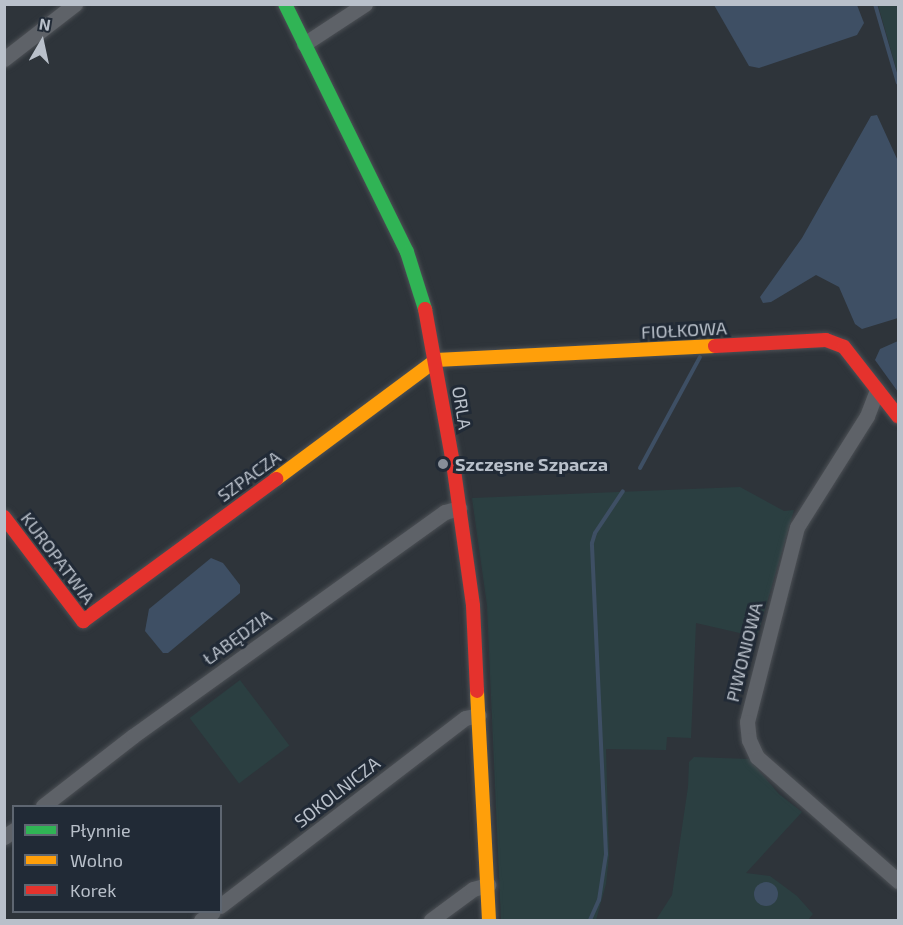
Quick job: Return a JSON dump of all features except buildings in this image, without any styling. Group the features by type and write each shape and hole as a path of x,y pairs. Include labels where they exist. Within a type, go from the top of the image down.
{"street":[{"path":"4,59 75,4"},
{"name":"ORLA","path":"285,4 407,252 424,301 436,360 473,606 489,921"},
{"path":"304,44 365,4"},
{"name":"FIOŁKOWA","path":"436,360 826,340 844,347 898,416"},
{"name":"SZPACZA","path":"83,621 436,360"},
{"name":"PIWONIOWA","path":"877,390 867,416 797,527 747,722 749,740 757,757 898,881"},
{"name":"ŁABĘDZIA","path":"46,805 133,736 445,512 459,508"},
{"name":"KUROPATWIA","path":"4,517 83,621"},
{"name":"SOKOLNICZA","path":"222,904 465,718 479,715"},
{"path":"431,921 473,889 488,885"}],"green space":[{"path":"878,5 898,5 898,75"},
{"path":"740,487 784,511 794,510 757,637 696,623 691,738 667,737 666,750 606,749 609,856 606,884 596,920 501,920 487,605 472,498"},
{"path":"240,680 289,745 239,783 190,718"},
{"path":"694,757 749,759 779,794 802,812 746,873 770,876 797,896 813,914 808,920 656,920 672,895 688,787 689,762"}],"water":[{"path":"714,5 857,5 864,23 857,35 759,68 749,66"},
{"path":"877,115 898,161 898,318 862,329 855,324 839,287 816,275 771,302 763,303 760,297 802,238 871,116"},
{"path":"898,341 898,392 875,360 880,349"},
{"path":"211,558 223,563 240,585 240,593 168,653 163,653 145,631 149,609"},
{"path":"766,882 775,885 778,894 775,903 766,906 757,903 754,894 757,885"}],"waterway":[{"path":"875,4 898,83"},
{"path":"640,468 700,357"},
{"path":"590,920 599,900 606,854 592,543 595,533 623,491"}],"traffic: fast":[{"path":"285,4 407,252 425,309"}],"traffic: slow":[{"path":"276,479 436,360 715,346"},
{"path":"477,691 489,920"}],"traffic: jam":[{"path":"425,309 453,463 473,606 477,691"},
{"path":"715,346 826,340 844,347 898,416"},
{"path":"4,517 83,621 276,479"}],"place":[{"name":"Szczęsne Szpacza","path":"443,464"}]}
